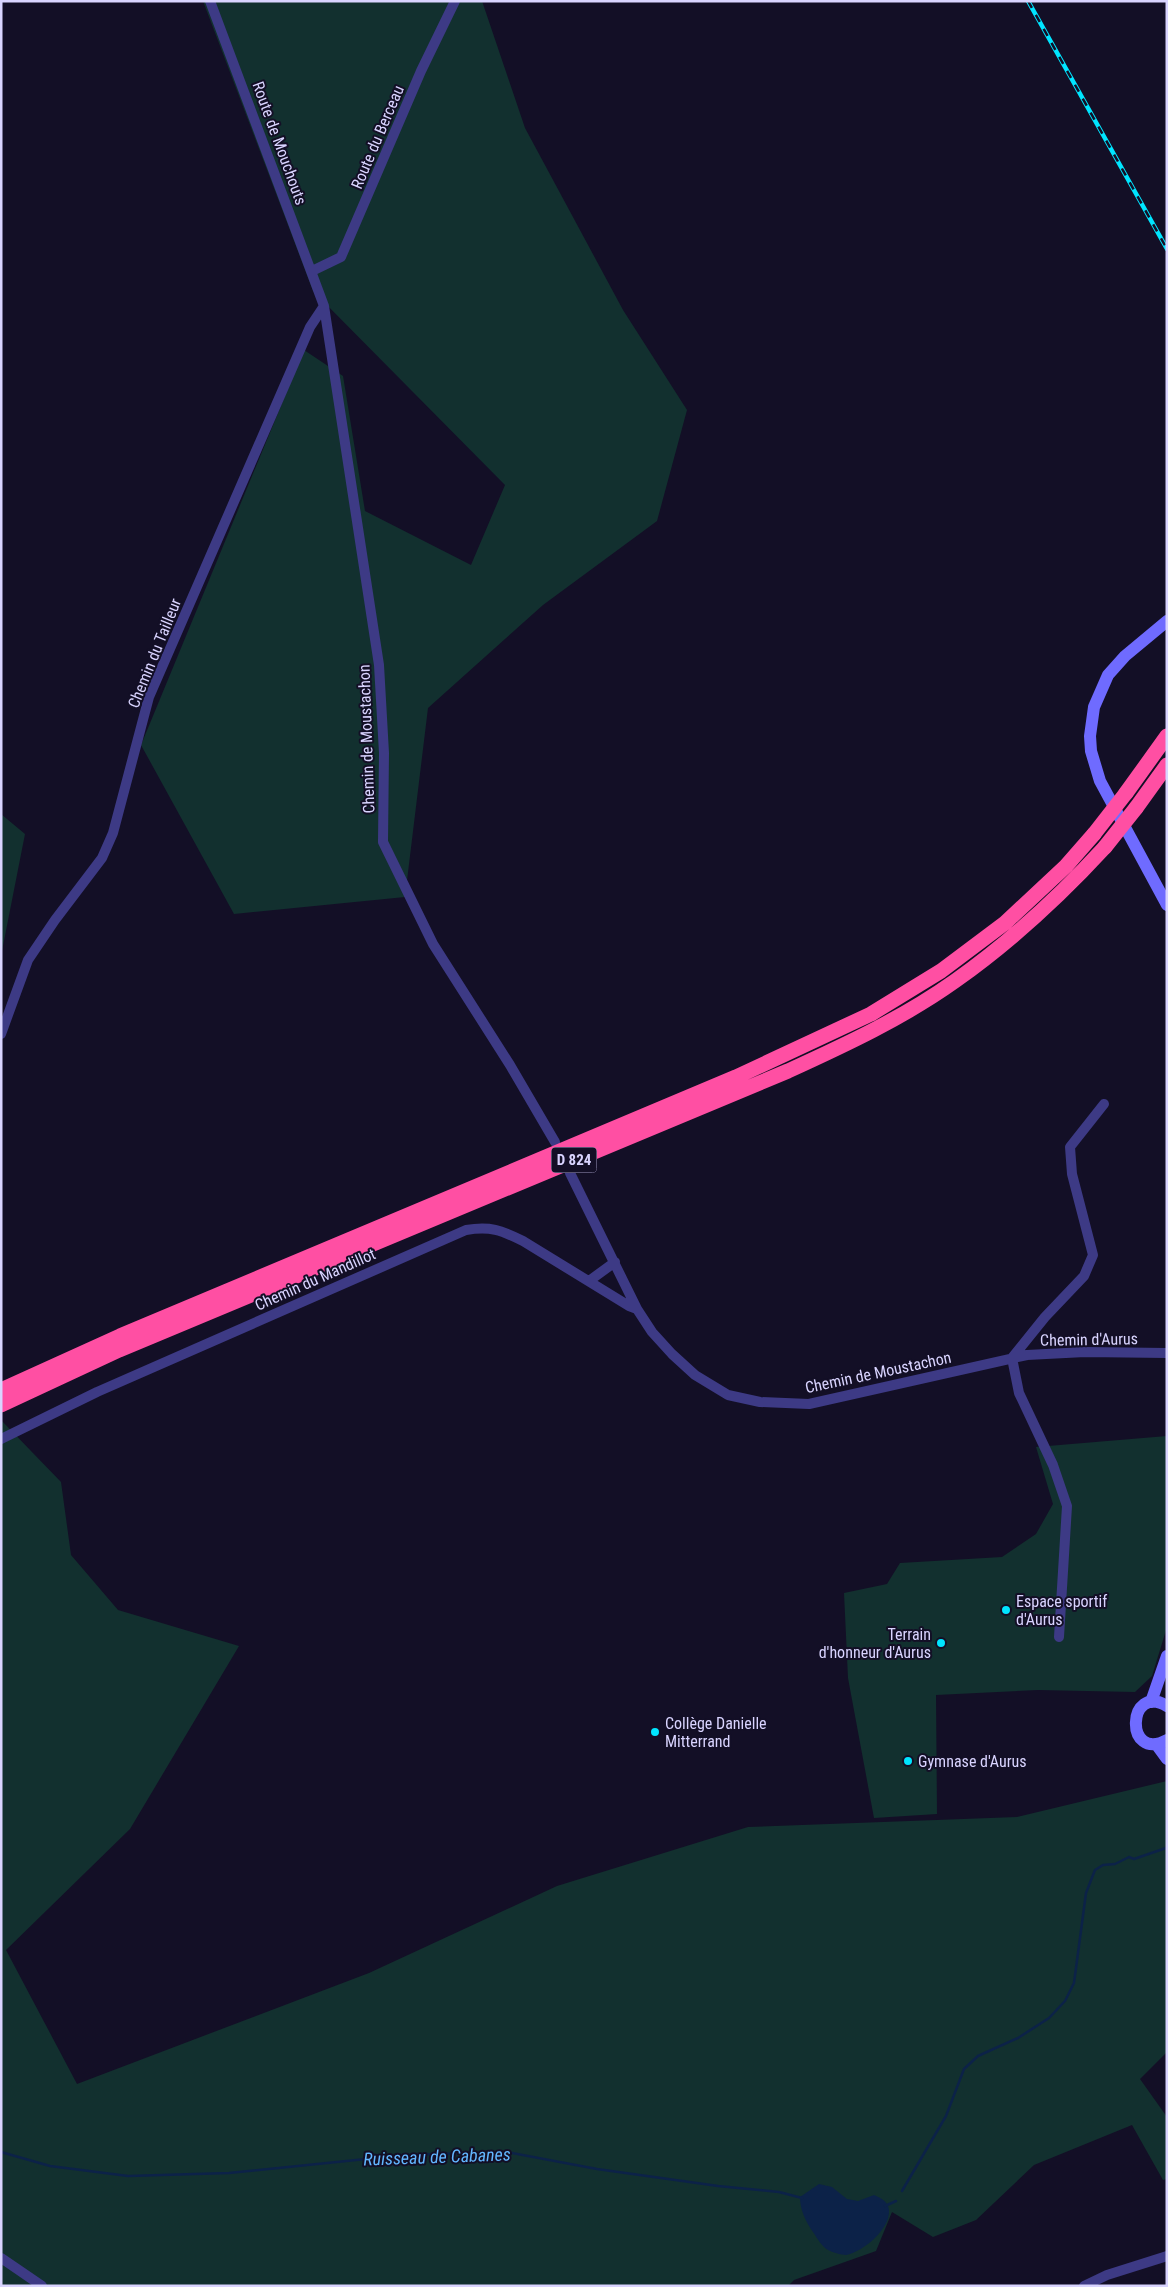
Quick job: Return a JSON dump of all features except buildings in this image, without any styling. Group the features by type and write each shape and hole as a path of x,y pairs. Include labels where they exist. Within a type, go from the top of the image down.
{"highway":[{"name":"D 824","path":"1,1390 120,1336 736,1077 871,1014 941,971 1004,923 1066,866 1126,793 1167,736"},
{"name":"D 824","path":"1,1405 119,1350 788,1071 872,1031 918,1005 988,958 1048,906 1105,847 1167,765"}],"main road":[{"path":"1167,621 1134,647 1108,675 1094,707 1090,736 1091,751 1100,781 1167,905"},
{"path":"1151,1702 1167,1656"},
{"path":"1167,1706 1158,1702 1151,1702 1140,1709 1136,1715 1135,1727 1143,1740 1161,1742 1167,1758"}],"street":[{"name":"Route de Mouchouts","path":"210,1 320,295"},
{"name":"Route du Berceau","path":"312,271 341,257 421,71 455,1"},
{"name":"Chemin de Moustachon","path":"320,295 324,306 379,665 384,753 383,842 433,944 510,1065 554,1142"},
{"name":"Chemin du Tailleur","path":"1,1034 28,960 55,920 102,858 113,833 149,697 310,327 324,306"},
{"path":"1059,1637 1067,1506 1053,1465 1019,1393 1012,1358 1045,1317 1084,1276 1093,1255 1072,1174 1070,1147 1104,1104"},
{"name":"Chemin de Moustachon","path":"570,1173 637,1309 652,1332 695,1375 716,1390 728,1395 760,1402 809,1404 1012,1358"},
{"name":"Chemin du Mandillot","path":"1,1439 97,1392 466,1230 485,1227 505,1232 522,1240 629,1306 637,1309"},
{"path":"589,1282 615,1262"},
{"name":"Chemin d'Aurus","path":"1012,1358 1026,1355 1085,1352 1167,1353"},
{"path":"1084,2286 1106,2275 1167,2256"},
{"path":"1,2258 42,2286"}],"green space":[{"path":"203,1 482,1 525,128 623,310 687,410 657,521 543,605 428,708 405,897 234,914 141,745 304,350 343,376 365,511 471,565 505,485 313,291"},
{"path":"1,814 25,834 1,956"},
{"path":"1,1420 61,1482 71,1555 118,1610 239,1646 130,1829 6,1950 77,2084 369,1973 557,1886 748,1827 1017,1817 1167,1781 1167,2052 1140,2079 1167,2117 1167,2179 1163,2180 1132,2125 1034,2165 976,2220 933,2237 892,2212 876,2251 794,2280 788,2286 1,2286"},
{"name":"Espace sportif d'Aurus","path":"1167,1436 1167,1627 1152,1676 1135,1692 1038,1690 936,1695 937,1814 874,1818 848,1678 844,1593 887,1584 900,1563 1002,1557 1036,1534 1053,1504 1036,1447"}],"water":[{"path":"819,2184 832,2187 847,2199 858,2201 874,2195 888,2205 888,2218 874,2239 853,2253 846,2255 826,2249 808,2224 800,2202 800,2197"}],"waterway":[{"name":"Ruisseau de Cabanes","path":"902,2191 946,2116 964,2069 978,2056 1018,2038 1049,2018 1065,2001 1074,1983 1086,1893 1095,1870 1103,1865 1115,1864 1129,1857 1134,1859 1166,1848"},
{"name":"Ruisseau de Cabanes","path":"1,2152 50,2166 128,2176 229,2173 405,2155 507,2152 597,2169 718,2186 779,2192 802,2198"},
{"name":"Ruisseau de Cabanes","path":"885,2206 896,2201"}],"railway":[{"path":"1028,1 1167,249"}],"place":[{"name":"Espace sportif d'Aurus","path":"1006,1610"},
{"name":"Terrain d'honneur d'Aurus","path":"941,1643"},
{"name":"Collège Danielle Mitterrand","path":"655,1732"},
{"name":"Gymnase d'Aurus","path":"908,1761"}]}
